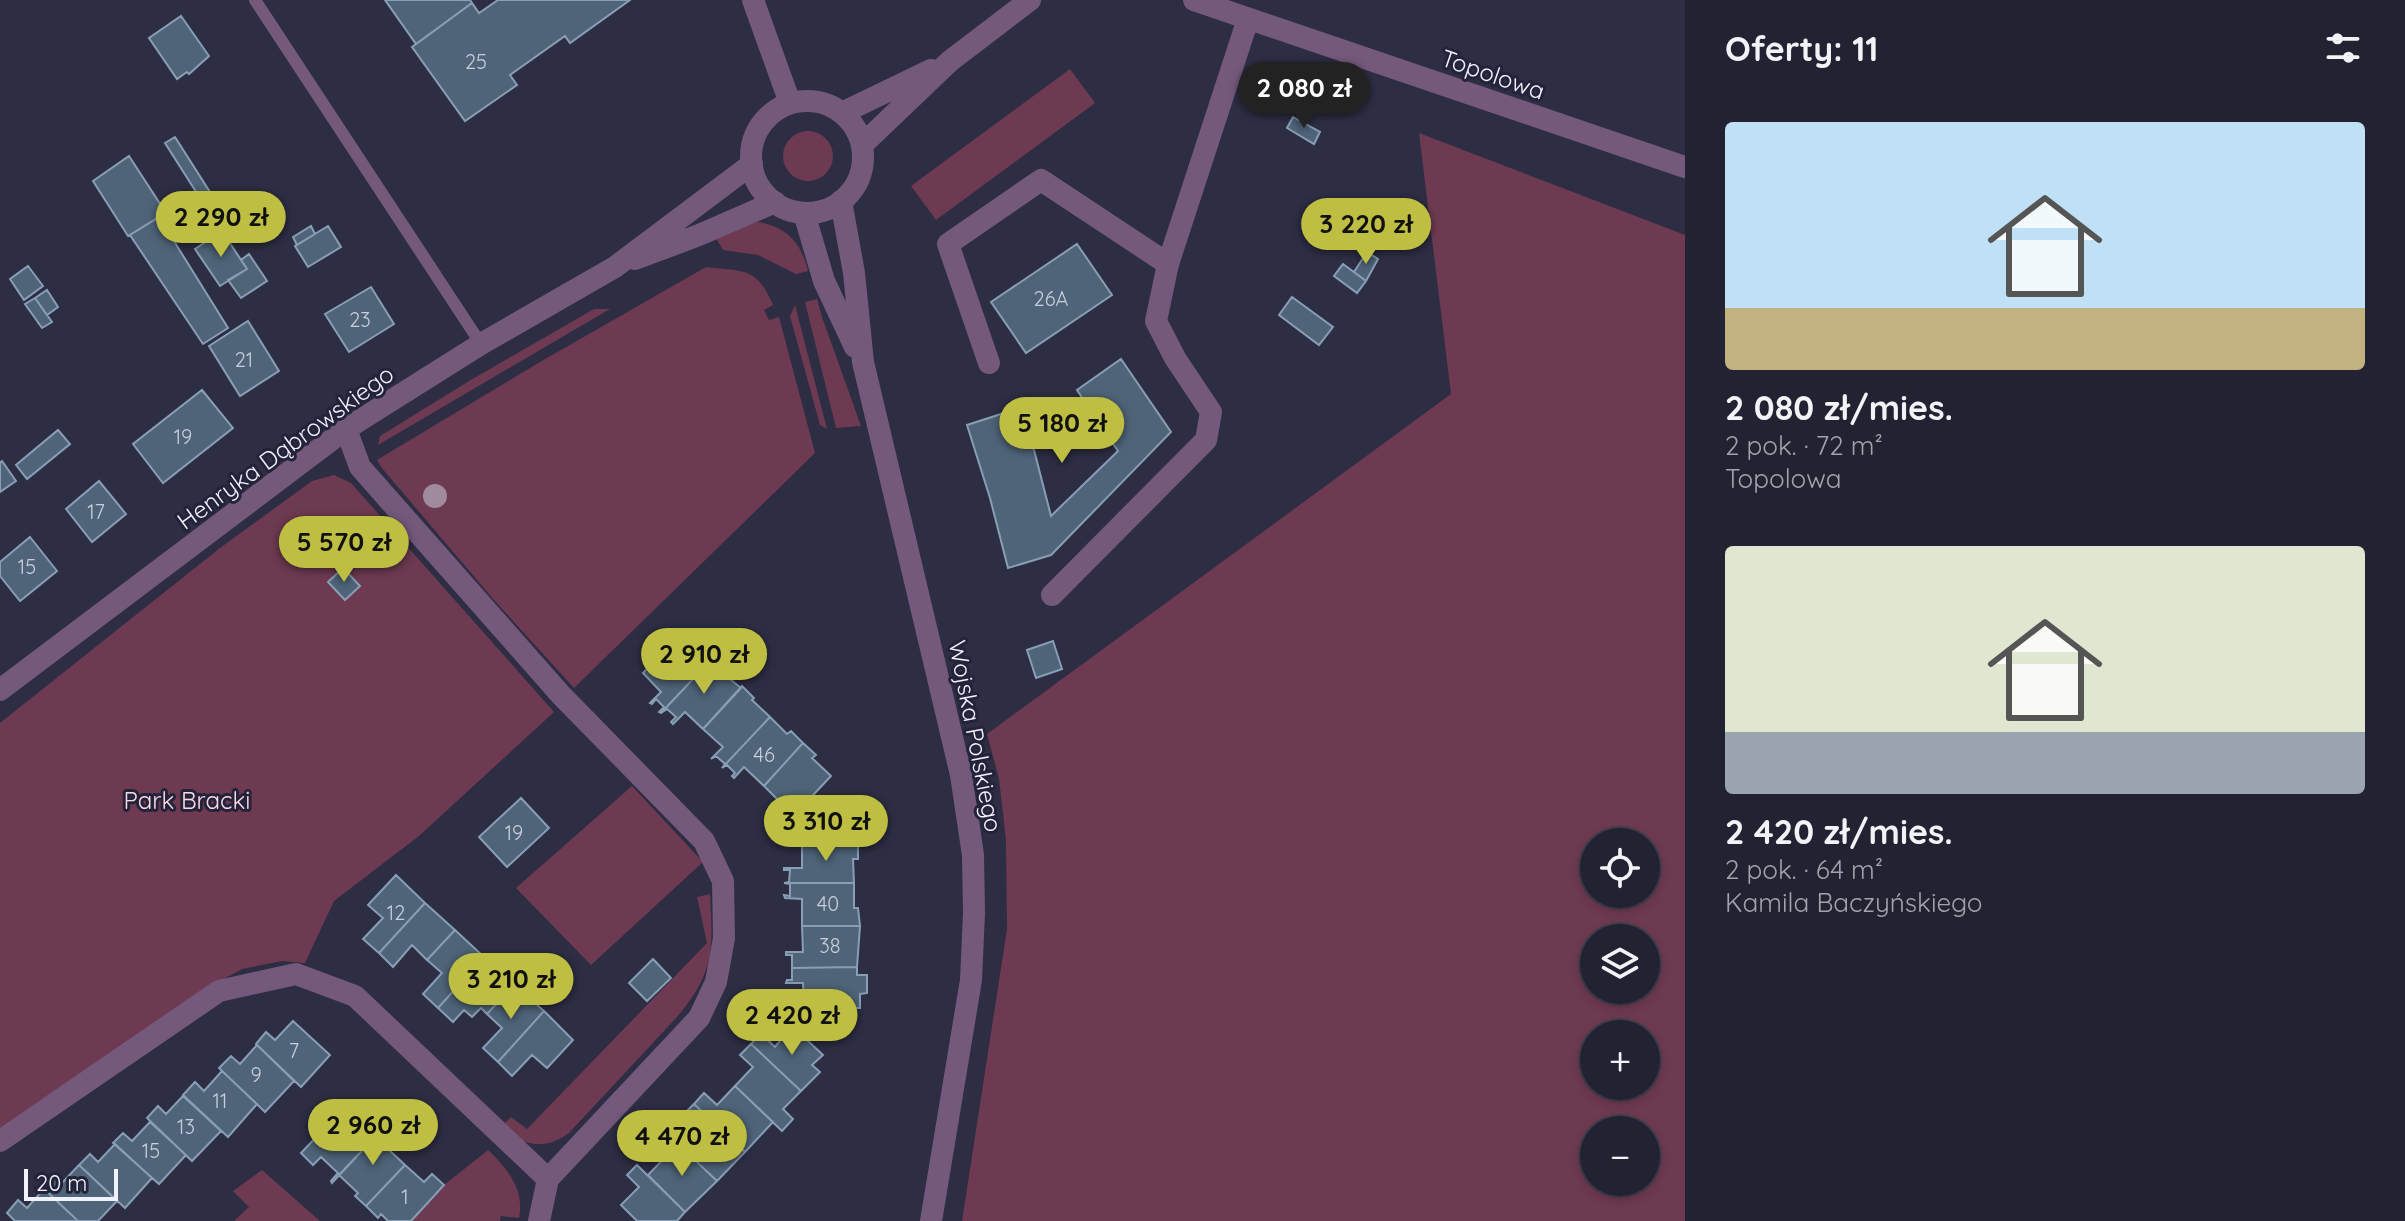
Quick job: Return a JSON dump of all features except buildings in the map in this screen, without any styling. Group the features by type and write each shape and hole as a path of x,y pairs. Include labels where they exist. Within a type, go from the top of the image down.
{"street":[{"path":"753,0 790,103"},
{"path":"862,145 950,61 1030,0"},
{"name":"Topolowa","path":"1194,0 1685,167"},
{"path":"1052,595 1206,440 1211,412 1175,358 1156,321 1168,264 1248,19"},
{"path":"842,113 950,61"},
{"path":"808,101 826,104 842,113 855,127 862,145 860,177 852,190 829,208 804,213 784,208 768,198 757,182 752,164 752,144 760,126 773,112 790,103 808,101"},
{"path":"615,267 752,164"},
{"path":"989,363 948,244 1041,180 1168,264"},
{"path":"841,201 854,273 863,362"},
{"path":"615,267 775,202"},
{"path":"804,213 824,281 863,362"},
{"name":"Henryka Dąbrowskiego","path":"0,690 346,429 481,344 615,267"},
{"name":"Wojska Polskiego","path":"863,362 961,775 973,855 971,980 931,1221"},
{"path":"346,429 360,467 561,695 704,841 723,881 724,938 716,982 699,1018 548,1179 539,1221"},
{"path":"0,1141 219,991 296,974 355,996 548,1179"}],"lane":[{"path":"255,0 481,344"}],"green space":[{"path":"1070,69 1095,103 936,220 911,186"},
{"path":"808,131 826,138 833,156 826,174 808,181 790,174 783,156 790,138"},
{"path":"1419,133 1685,235 1685,1221 962,1221 1007,929 1006,840 999,779 987,734 1451,394"},
{"path":"754,221 775,227 790,237 801,251 808,271 796,274 758,255 723,250 716,238"},
{"path":"706,267 748,273 767,292 773,305 764,310 769,320 779,317 815,453 574,688 494,600 377,460"},
{"path":"817,299 861,426 836,428 805,302"},
{"path":"795,305 827,429 820,425 790,316"},
{"path":"594,309 610,309 378,445 380,436"},
{"name":"Park Bracki","path":"334,475 351,483 554,712 419,836 334,901 305,963 282,961 242,969 204,990 0,1128 0,723 220,548 312,481"},
{"path":"632,786 703,862 591,965 516,888"},
{"path":"710,894 709,959 699,987 677,1017 560,1139 534,1144 501,1127 511,1117 527,1129 707,943 697,897"},
{"path":"488,1150 502,1164 517,1188 519,1218 501,1216 500,1221 411,1221 444,1185"},
{"path":"262,1170 320,1221 234,1221 249,1207 233,1191"}]}
